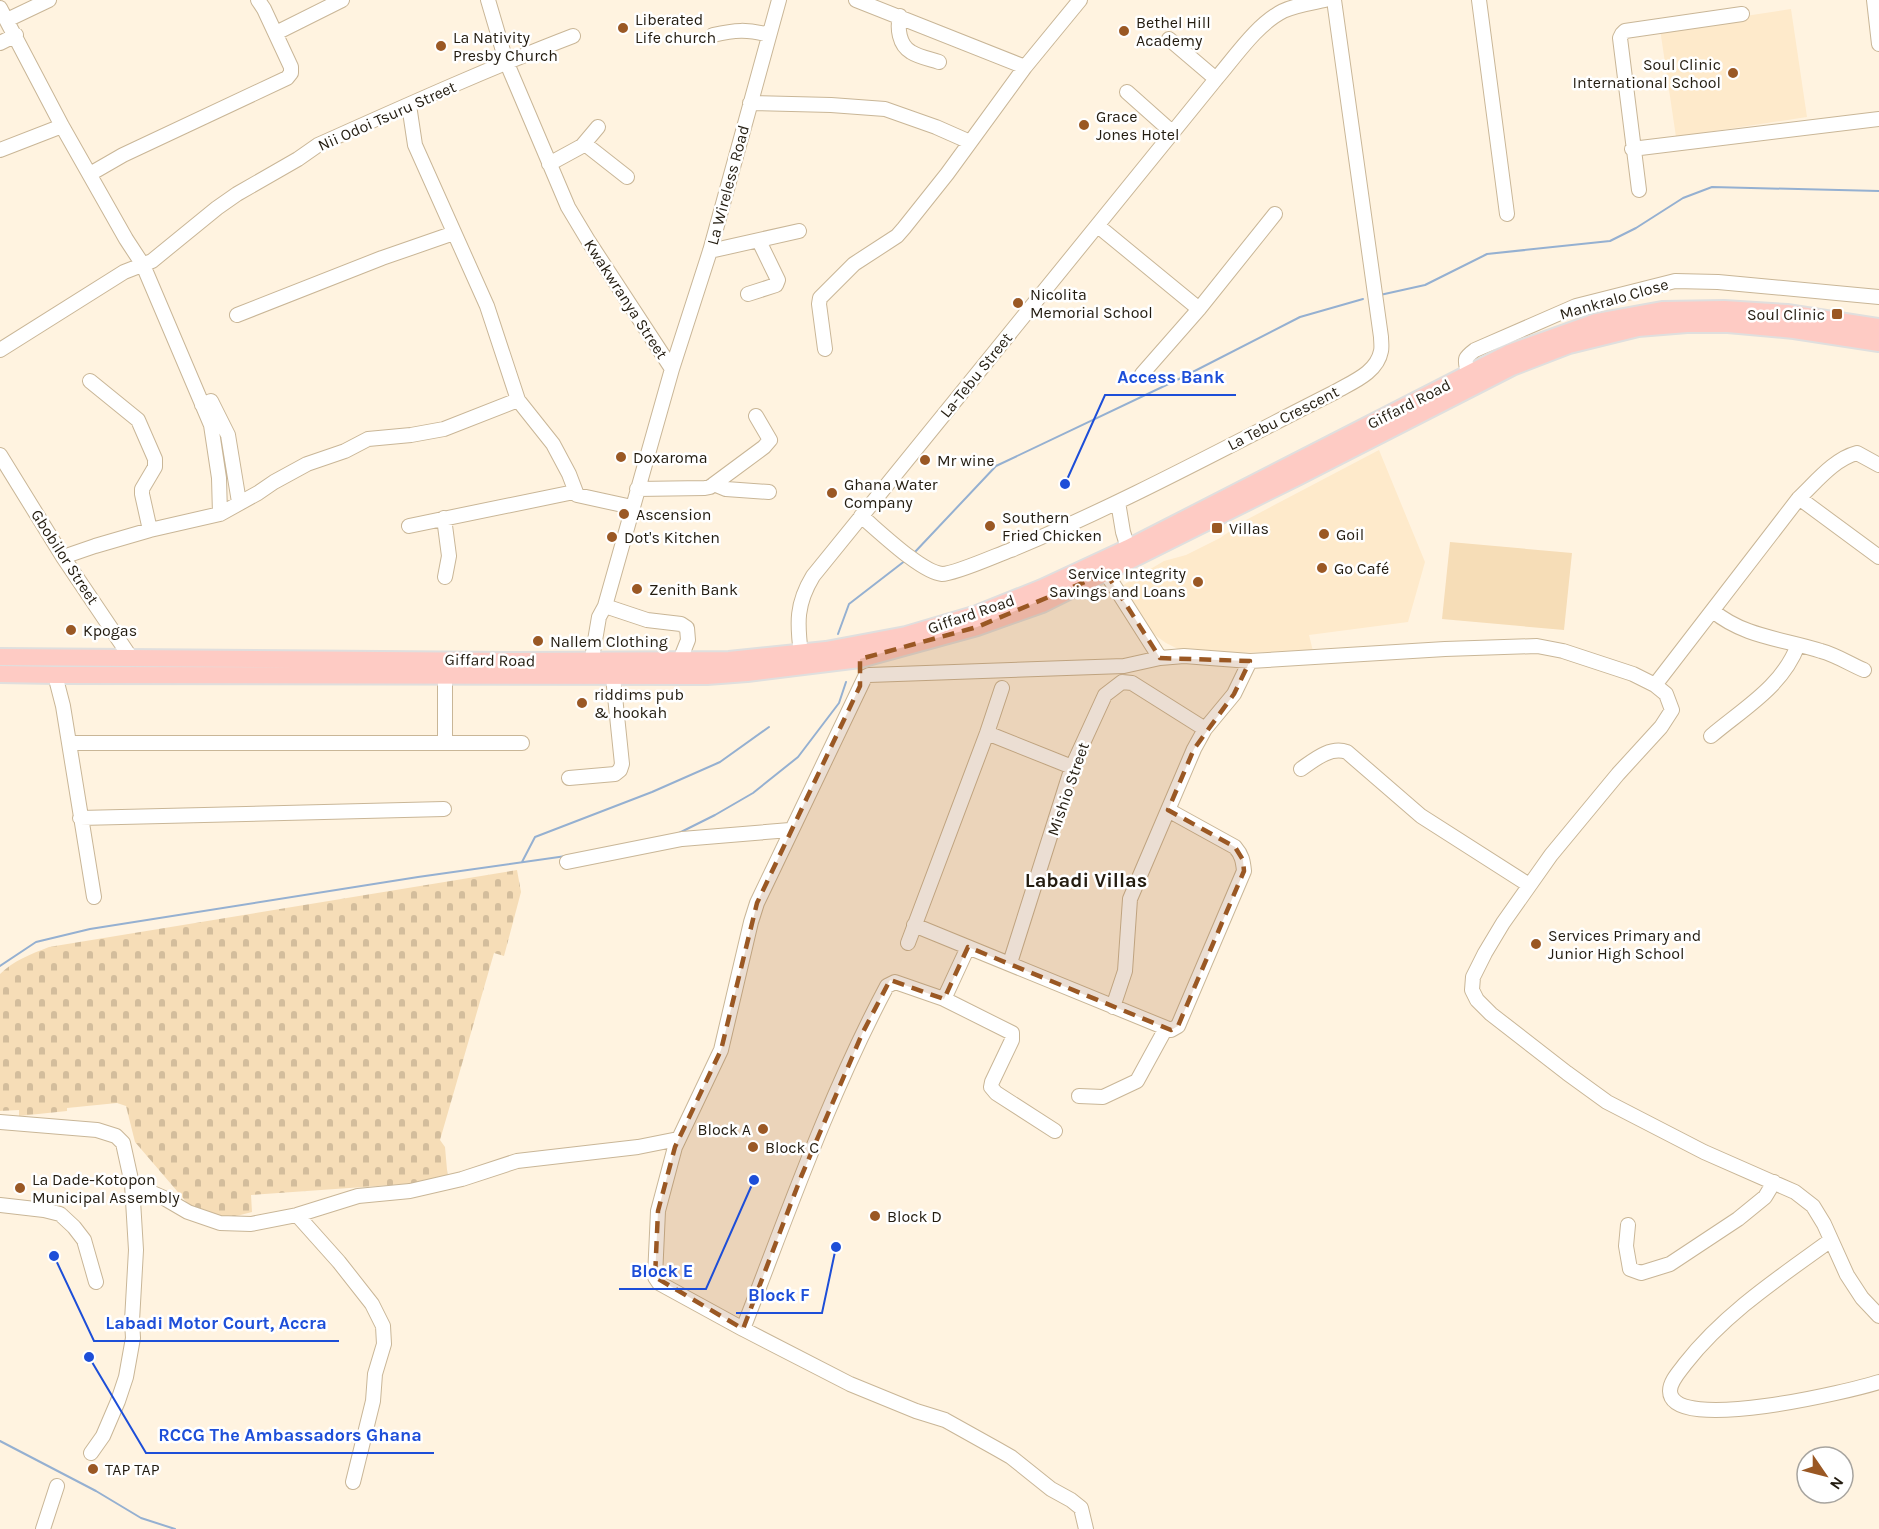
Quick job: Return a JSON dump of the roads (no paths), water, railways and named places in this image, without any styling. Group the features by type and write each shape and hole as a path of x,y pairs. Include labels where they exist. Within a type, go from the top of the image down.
{"main road":[{"name":"Giffard Road","path":"0,674 445,677 599,669 680,660 729,660 801,654 906,635 977,614 1042,588 1128,548 1509,353 1558,334 1596,322 1662,310 1724,309 1787,313 1879,327"},
{"name":"Giffard Road","path":"0,657 516,661 707,676 860,659 977,627 1042,604 1512,367 1569,345 1638,328 1687,324 1728,324 1794,330 1879,343"}],"street":[{"path":"49,0 4,14 62,126 143,265 211,425 219,478 220,514"},
{"path":"90,174 123,155 287,78 291,73 291,67 258,0"},
{"path":"276,33 342,0"},
{"name":"Kwakwranya Street","path":"488,0 506,61 568,207 672,369 605,606 606,618 599,669 622,764 620,770 615,774 569,778"},
{"name":"La Wireless Road","path":"672,369 710,251 779,0"},
{"path":"856,0 874,3 900,16 1025,67"},
{"path":"825,349 820,298 854,264 897,236 947,174 1025,67 1080,0"},
{"name":"La-Tebu Street","path":"801,654 797,621 801,598 813,576 1255,34 1276,15 1281,6 1324,0"},
{"name":"La Tebu Crescent","path":"861,516 920,565 933,572 945,574 1051,533 1118,502 1335,392 1366,374 1376,364 1381,351 1381,337 1334,0"},
{"path":"1479,0 1507,214"},
{"path":"1874,0 1879,44"},
{"path":"1639,190 1632,149 1620,38 1622,33 1742,14"},
{"path":"900,16 898,22 900,37 908,51 939,62"},
{"path":"713,36 732,31 750,30 769,35"},
{"path":"0,43 16,35"},
{"name":"Nii Odoi Tsuru Street","path":"0,350 124,272 143,265 162,254 237,194 318,145 469,80 506,61 573,36"},
{"path":"1170,39 1216,79"},
{"path":"1127,92 1173,133"},
{"path":"750,103 885,109 970,142"},
{"path":"409,105 415,146 487,306 518,400 553,444 569,474 574,492 580,496 632,507"},
{"path":"1632,149 1879,119"},
{"path":"0,150 62,126"},
{"path":"549,164 585,144 598,127"},
{"path":"585,144 627,177"},
{"path":"1142,374 1199,309 1275,214"},
{"path":"1098,226 1199,309"},
{"path":"710,251 799,231"},
{"path":"237,315 382,258 454,233"},
{"path":"748,294 776,285 778,280 759,241"},
{"name":"Mankralo Close","path":"1468,374 1465,360 1475,350 1576,306 1675,281 1718,282 1879,297"},
{"path":"90,381 135,417 155,459 155,467 142,489 150,530"},
{"path":"63,557 150,530 220,514 307,464 345,451 368,439 444,429 518,400"},
{"path":"202,405 211,401 228,435 239,502"},
{"path":"637,489 705,488 714,484 770,440 756,416"},
{"path":"1655,685 1799,498 1847,455 1857,453 1879,465"},
{"name":"Gbobilor Street","path":"2,463 131,658"},
{"path":"714,484 726,489 769,492"},
{"path":"409,526 574,492"},
{"path":"1799,498 1879,557"},
{"path":"1118,502 1128,548"},
{"path":"444,518 449,556 445,577"},
{"path":"1106,573 1160,658"},
{"path":"605,606 647,620 681,624 687,628 688,640 680,660"},
{"path":"1713,611 1722,619 1753,633 1823,651 1864,670"},
{"path":"1711,735 1757,700 1785,670 1798,645"},
{"path":"1086,1529 1081,1508 1051,1490 1011,1457 945,1420 850,1384 659,1283 655,1277 658,1211 678,1139 721,1050 754,913 790,830 861,684 869,675 1124,666 1160,658 1184,656 1250,661 1445,649 1537,646 1563,651 1601,663 1633,674 1655,685 1666,694 1672,710 1661,727 1618,774 1529,885 1491,943 1473,977 1472,990 1477,1000 1557,1066 1607,1102 1704,1152 1795,1192 1813,1206 1824,1224 1847,1275 1862,1298 1879,1316"},
{"path":"860,659 858,676 861,684"},
{"path":"1113,1006 1125,971 1130,899 1194,749 1205,729 1234,694 1250,661"},
{"path":"55,675 63,706 94,897"},
{"path":"445,677 445,742"},
{"name":"Mishio Street","path":"1010,963 1072,767 1105,695 1122,682 1132,683 1205,729"},
{"path":"908,943 1002,688"},
{"path":"987,733 1072,767"},
{"path":"69,743 522,743"},
{"path":"1302,769 1321,755 1340,749 1347,752 1421,816 1529,885"},
{"path":"80,818 444,809"},
{"path":"914,925 1171,1030 1178,1026 1244,871 1243,860 1235,847 1168,810"},
{"path":"567,862 682,839 790,830"},
{"path":"944,999 968,947"},
{"path":"743,1329 801,1176 861,1034 887,986 895,982 944,999 1012,1033 1012,1040 992,1082 992,1087 996,1093 1055,1131"},
{"path":"1079,1096 1103,1097 1137,1081 1166,1028"},
{"path":"0,1122 97,1130 116,1136 123,1143 132,1184 136,1250 133,1338 126,1377 118,1401 103,1436 91,1453"},
{"path":"132,1184 188,1212 220,1223 251,1224 297,1215 358,1196 410,1191 462,1179 517,1161 638,1147 678,1139"},
{"path":"1628,1225 1626,1246 1630,1269 1641,1273 1670,1264 1738,1219 1765,1197 1774,1182"},
{"path":"0,1204 60,1214 84,1240 96,1282"},
{"path":"297,1215 339,1262 372,1304 383,1326 384,1344 375,1374 373,1401 353,1482"},
{"path":"1831,1240 1744,1304 1699,1346 1676,1375 1670,1390 1672,1398 1677,1403 1691,1408 1716,1411 1783,1404 1879,1382"},
{"path":"43,1529 57,1486"}],"waterway":[{"path":"1380,295 1425,285 1487,254 1610,241 1636,228 1683,198 1712,187 1879,191"},
{"path":"914,553 996,466 1179,379 1300,317 1363,299"},
{"path":"838,634 849,604 906,560"},
{"path":"677,834 753,793 798,757 839,703 846,682"},
{"path":"522,862 535,837 652,792 720,762 769,727"},
{"path":"0,966 36,942 90,929 566,856"},
{"path":"0,1441 96,1491 141,1518 175,1529"}],"place":[{"name":"Liberated Life church","path":"623,28"},
{"name":"Bethel Hill Academy","path":"1124,31"},
{"name":"La Nativity Presby Church","path":"441,46"},
{"name":"Soul Clinic International School","path":"1733,73"},
{"name":"Grace Jones Hotel","path":"1084,125"},
{"name":"Nicolita Memorial School","path":"1018,303"},
{"name":"Soul Clinic","path":"1837,314"},
{"name":"Doxaroma","path":"621,457"},
{"name":"Mr wine","path":"925,460"},
{"name":"Access Bank","path":"1065,484"},
{"name":"Ghana Water Company","path":"832,493"},
{"name":"Ascension","path":"624,514"},
{"name":"Southern Fried Chicken","path":"990,526"},
{"name":"Villas","path":"1217,528"},
{"name":"Goil","path":"1324,534"},
{"name":"Dot's Kitchen","path":"612,537"},
{"name":"Go Café","path":"1322,568"},
{"name":"Service Integrity Savings and Loans","path":"1198,582"},
{"name":"Zenith Bank","path":"637,589"},
{"name":"Kpogas","path":"71,630"},
{"name":"Nallem Clothing","path":"538,641"},
{"name":"riddims pub & hookah","path":"582,703"},
{"name":"Services Primary and Junior High School","path":"1536,944"},
{"name":"Block A","path":"763,1129"},
{"name":"Block C","path":"753,1147"},
{"name":"Block E","path":"754,1180"},
{"name":"La Dade-Kotopon Municipal Assembly","path":"20,1188"},
{"name":"Block D","path":"875,1216"},
{"name":"Block F","path":"836,1247"},
{"name":"Labadi Motor Court, Accra","path":"54,1256"},
{"name":"RCCG The Ambassadors Ghana","path":"89,1357"},
{"name":"TAP TAP","path":"93,1469"}],"district":[{"name":"Labadi Villas","path":"1086,880"}]}
